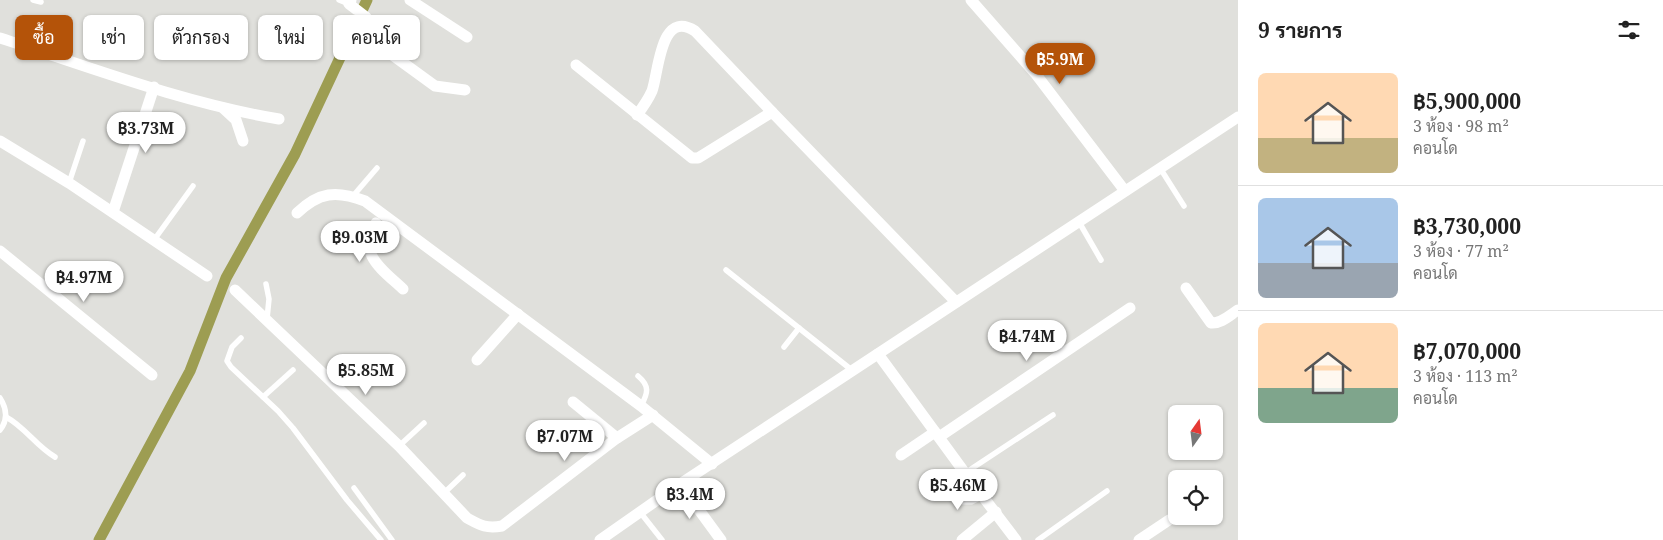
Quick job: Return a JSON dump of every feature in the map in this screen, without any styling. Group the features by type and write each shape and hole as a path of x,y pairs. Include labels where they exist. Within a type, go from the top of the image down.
{"street":[{"path":"410,0 467,37"},
{"path":"971,0 1035,73 1125,191"},
{"path":"349,3 366,17 380,46 435,86 465,90"},
{"path":"638,115 652,90 668,34 674,28 681,26 695,31 956,302"},
{"path":"0,38 154,88 279,119"},
{"path":"576,65 692,158 698,158 772,112"},
{"path":"113,212 154,88"},
{"path":"221,106 236,120 243,141"},
{"path":"600,540 680,484 1238,116"},
{"path":"0,141 69,182 206,276"},
{"path":"297,213 310,201 326,195 352,196 366,201 381,219 518,314 653,415 712,464"},
{"path":"381,219 372,230 368,243 369,253 378,266 404,289"},
{"path":"0,251 152,375"},
{"path":"1186,288 1211,323 1221,321 1238,310"},
{"path":"235,290 398,446 467,518 479,525 490,528 502,526 617,438 653,415"},
{"path":"901,455 937,434 1130,308"},
{"path":"476,360 518,314"},
{"path":"878,354 965,474 1016,540"},
{"path":"573,402 617,438"},
{"path":"946,480 963,499 972,499 981,494"},
{"path":"680,484 721,540"},
{"path":"962,540 996,512"},
{"path":"1138,540 1168,521"}],"lane":[{"path":"33,0 41,2"},
{"path":"69,182 83,141"},
{"path":"352,196 376,168"},
{"path":"1160,168 1184,206"},
{"path":"154,240 193,186"},
{"path":"1079,222 1101,260"},
{"path":"726,270 853,371"},
{"path":"266,284 269,299 267,320"},
{"path":"784,347 799,328"},
{"path":"241,338 232,347 227,361 231,367 278,411 293,428 347,500 381,540"},
{"path":"263,397 293,370"},
{"path":"638,376 645,381 647,389 646,397 641,406"},
{"path":"0,398 5,405 6,417 0,430"},
{"path":"965,474 1053,415"},
{"path":"6,417 16,422 45,451 55,457"},
{"path":"398,446 424,423"},
{"path":"444,494 463,475"},
{"path":"354,488 392,540"},
{"path":"1038,540 1107,491"},
{"path":"640,511 662,540"}],"waterway":[{"path":"99,540 190,371 226,278 295,154 367,0"}]}
